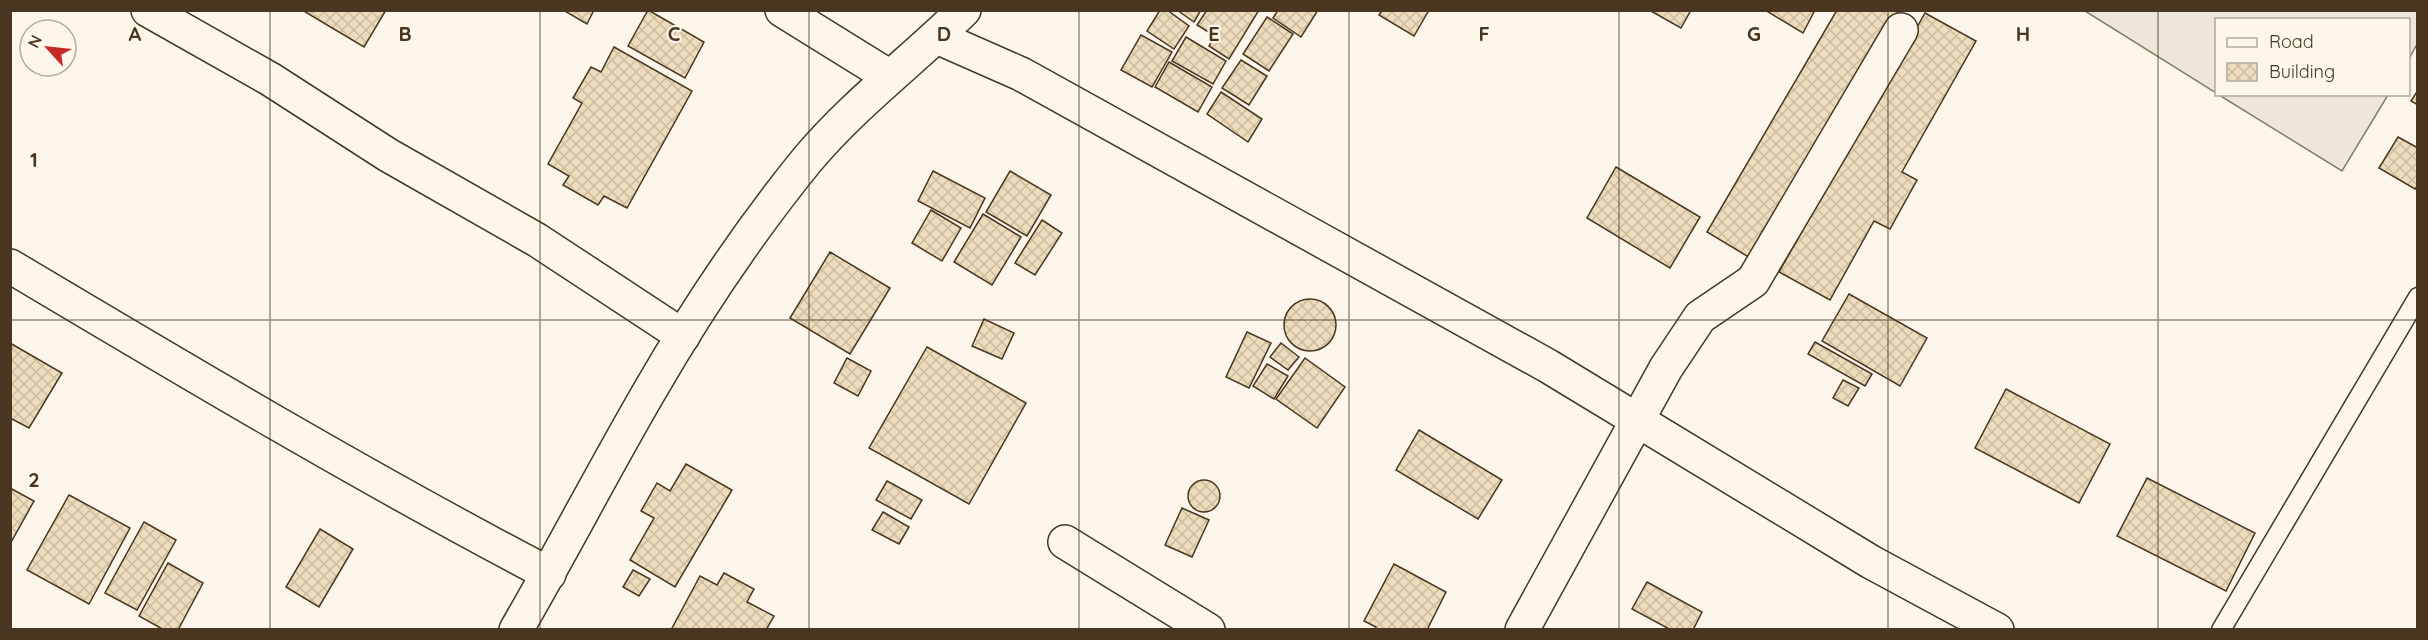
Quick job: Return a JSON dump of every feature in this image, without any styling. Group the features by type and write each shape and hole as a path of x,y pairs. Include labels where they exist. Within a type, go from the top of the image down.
{"street":[{"path":"148,10 270,79 388,155 537,240 683,336"},
{"path":"782,10 890,76"},
{"path":"516,630 649,391 729,268 808,160 846,117 937,37 964,10"},
{"path":"1522,630 1666,368 1700,317 1753,280 1900,30"},
{"path":"937,37 1021,74 1548,366 1871,562 1997,630"},
{"path":"10,266 137,342 447,520 549,574"},
{"path":"1065,542 1208,630"}],"lane":[{"path":"2221,630 2418,297"}],"shaded area":[{"path":"2085,11 2417,11 2417,44 2410,57 2410,18 2215,18 2215,92"},
{"path":"2221,96 2387,96 2342,171"}],"building":[{"path":"302,10 386,10 364,47"},
{"path":"563,10 594,10 587,24"},
{"path":"648,10 704,42 685,78 628,46"},
{"path":"1160,10 1167,10 1189,26 1174,49 1147,31"},
{"path":"1177,10 1201,10 1194,22"},
{"path":"1207,10 1259,10 1229,59 1209,46 1215,36 1197,25"},
{"path":"1278,10 1318,10 1301,37 1273,18"},
{"path":"1382,10 1429,10 1414,36 1379,15"},
{"path":"1649,10 1691,10 1681,28"},
{"path":"1765,10 1815,10 1803,33"},
{"path":"1837,10 1899,10 1752,259 1707,232"},
{"path":"1925,13 1976,41 1902,172 1917,180 1890,229 1874,221 1830,300 1779,272"},
{"path":"1267,17 1293,34 1269,71 1243,54"},
{"path":"1141,35 1172,52 1152,87 1121,70"},
{"path":"1186,37 1226,61 1213,84 1172,61"},
{"path":"614,47 692,91 627,208 604,196 598,205 563,185 569,176 548,164 582,103 573,98 591,67 601,72"},
{"path":"1241,60 1267,76 1249,105 1222,88"},
{"path":"1169,62 1212,87 1198,112 1155,87"},
{"path":"2418,90 2418,105 2411,101"},
{"path":"1221,92 1262,119 1248,142 1207,114"},
{"path":"2398,137 2418,148 2418,185 2415,189 2379,168"},
{"path":"1616,167 1700,217 1670,268 1587,218"},
{"path":"933,171 985,198 970,228 918,201"},
{"path":"1010,171 1051,195 1027,236 986,212"},
{"path":"931,210 961,228 942,261 912,243"},
{"path":"983,214 1021,237 992,285 954,262"},
{"path":"1042,220 1062,233 1035,275 1015,263"},
{"path":"830,252 890,288 850,354 790,318"},
{"path":"1849,294 1927,338 1900,386 1822,341"},
{"path":"1310,299 1320,301 1328,307 1334,315 1336,325 1334,335 1328,343 1320,349 1310,351 1300,349 1292,343 1286,335 1284,325 1286,315 1292,307 1300,301"},
{"path":"984,319 1014,333 1002,359 972,346"},
{"path":"1247,332 1271,343 1249,388 1226,377"},
{"path":"1815,342 1872,374 1865,386 1808,354"},
{"path":"10,343 62,373 29,428 10,418"},
{"path":"1281,343 1299,357 1288,370 1270,357"},
{"path":"927,347 1026,403 969,504 869,448"},
{"path":"847,358 871,371 858,396 834,383"},
{"path":"1305,358 1345,387 1317,428 1276,399"},
{"path":"1267,364 1288,376 1274,399 1253,386"},
{"path":"1843,380 1859,388 1848,406 1833,398"},
{"path":"2006,389 2110,444 2079,503 1975,448"},
{"path":"1419,430 1502,480 1478,519 1396,470"},
{"path":"686,464 732,490 675,587 630,560 654,518 641,511 657,483 670,491"},
{"path":"2147,478 2255,533 2226,591 2117,536"},
{"path":"1204,480 1215,485 1220,496 1215,507 1204,512 1193,507 1188,496 1193,485"},
{"path":"887,481 922,500 911,519 876,500"},
{"path":"10,488 34,501 10,544"},
{"path":"69,495 130,528 89,604 27,570"},
{"path":"1182,508 1209,520 1192,557 1165,545"},
{"path":"883,512 909,527 899,544 872,530"},
{"path":"144,522 176,540 137,610 105,593"},
{"path":"320,529 353,549 319,607 286,587"},
{"path":"168,563 203,583 178,630 164,630 139,616"},
{"path":"1394,564 1446,592 1427,630 1375,630 1376,627 1364,621"},
{"path":"633,570 650,579 639,596 623,587"},
{"path":"724,573 754,589 747,602 774,616 766,630 671,630 700,576 717,585"},
{"path":"1647,582 1702,612 1693,630 1671,630 1632,609"}]}
